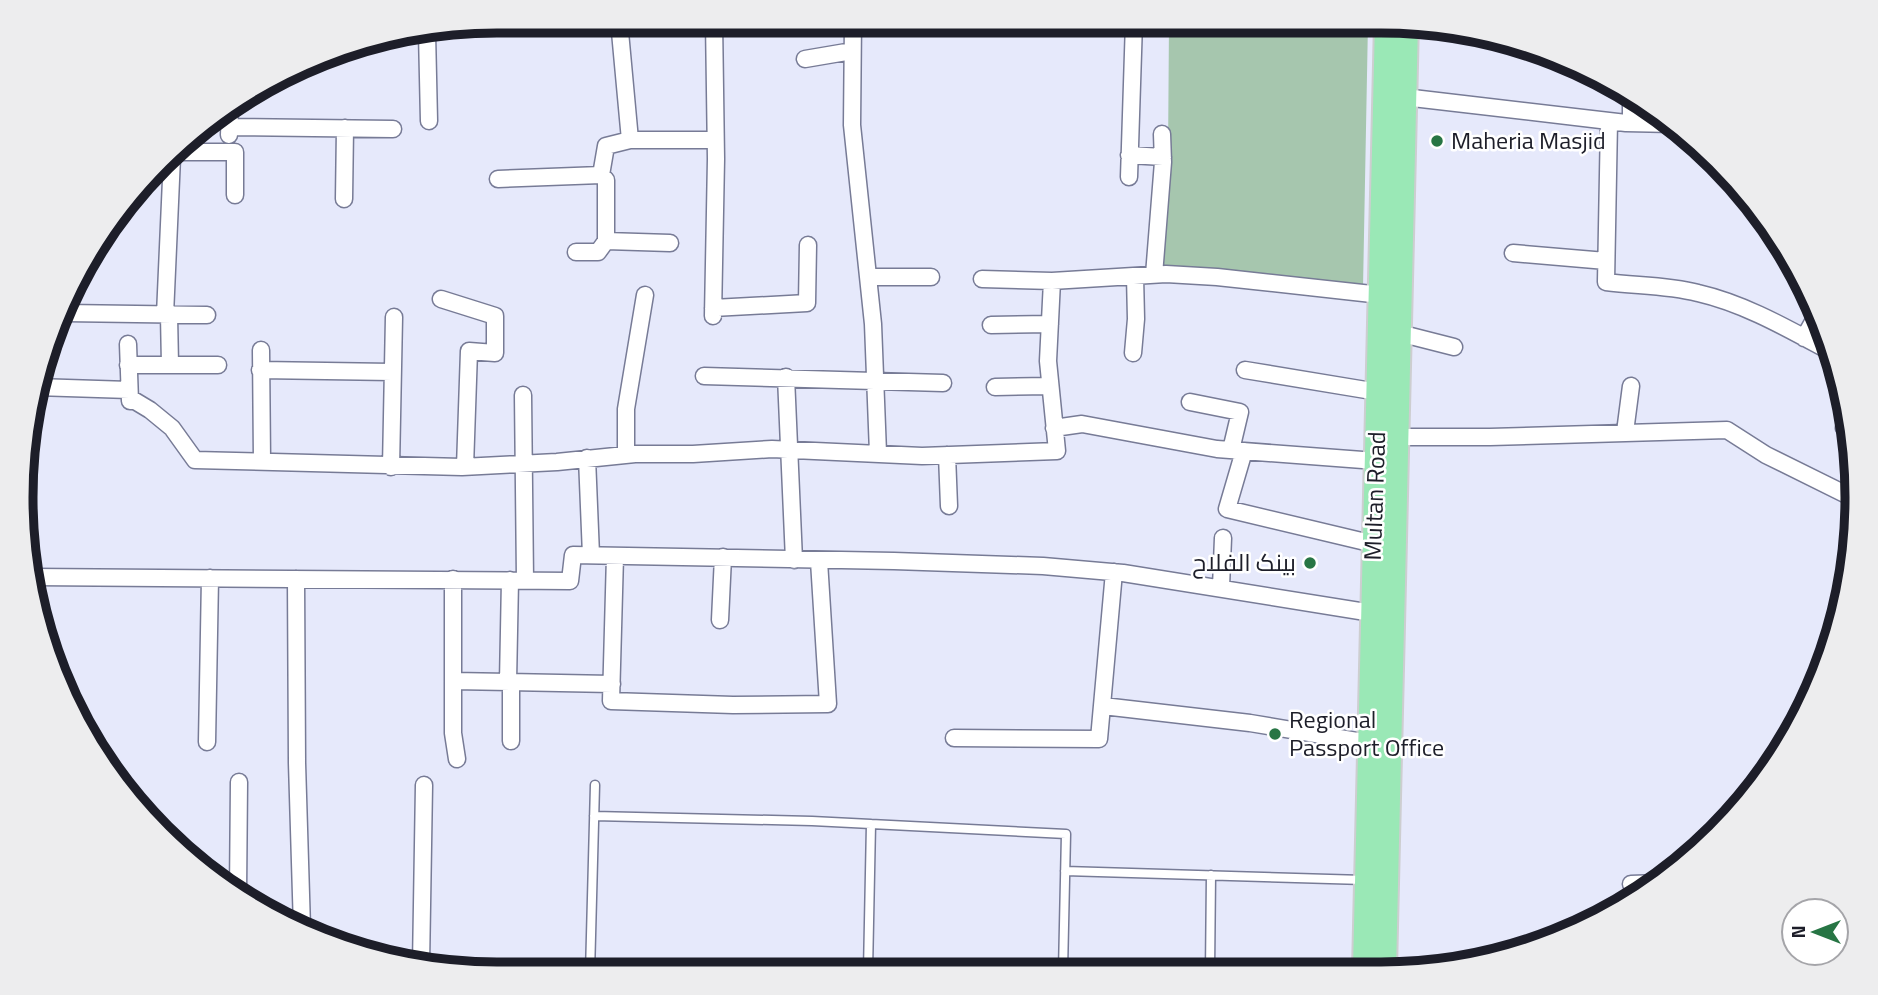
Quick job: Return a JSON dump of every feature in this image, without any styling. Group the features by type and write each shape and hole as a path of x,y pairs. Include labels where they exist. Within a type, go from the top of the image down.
{"main road":[{"name":"Multan Road","path":"1365,962 1387,33"},
{"name":"Multan Road","path":"1384,962 1406,34"}],"street":[{"path":"621,33 630,140"},
{"path":"715,33 713,312 807,303 808,245"},
{"path":"853,33 852,125 873,324 878,453"},
{"path":"1129,177 1134,33"},
{"path":"428,38 429,121"},
{"path":"805,59 852,51"},
{"path":"1404,97 1609,121 1655,124"},
{"path":"1631,123 1632,107"},
{"path":"228,152 229,119"},
{"path":"1609,121 1606,282 1657,285 1700,293 1750,310 1819,346"},
{"path":"229,127 393,129"},
{"path":"344,199 345,128"},
{"path":"1154,275 1163,157 1162,134"},
{"path":"601,175 606,146 630,140 715,140"},
{"path":"187,152 235,152 235,195"},
{"path":"1129,155 1163,157"},
{"path":"170,365 167,315 172,166"},
{"path":"498,179 601,175 606,180 606,241 598,252 576,252"},
{"path":"606,241 670,243"},
{"path":"1513,253 1606,261"},
{"path":"982,279 1052,281 1154,275 1217,277 1381,295"},
{"path":"868,276 931,277"},
{"path":"1133,353 1136,319 1135,276"},
{"path":"46,388 130,400 150,410 172,428 195,460 465,467 525,465 626,455 789,449 947,455 1057,452 1048,361 1052,281"},
{"path":"626,455 626,409 645,295"},
{"path":"441,299 495,316 495,353 469,351 465,467"},
{"path":"72,313 206,315"},
{"path":"391,467 394,317"},
{"path":"991,325 1050,324"},
{"path":"1804,338 1811,325"},
{"path":"1399,333 1454,347"},
{"path":"128,344 130,400"},
{"path":"261,350 262,461"},
{"path":"128,365 218,365"},
{"path":"260,370 392,372"},
{"path":"1245,370 1378,392"},
{"path":"704,376 943,383"},
{"path":"786,377 794,560"},
{"path":"995,387 1049,386"},
{"path":"1625,432 1631,386"},
{"path":"510,741 509,682 525,465 523,395"},
{"path":"1190,402 1240,412 1238,451 1227,509 1374,544"},
{"path":"1054,428 1082,424 1238,451 1376,461"},
{"path":"1397,437 1490,437 1727,429 1766,455 1845,494"},
{"path":"947,455 949,506"},
{"path":"587,458 591,555"},
{"path":"1221,587 1223,538"},
{"path":"40,577 570,581 573,555 723,557 1043,566 1114,572 1372,613"},
{"path":"615,556 611,701 733,705 828,704 819,561"},
{"path":"720,620 723,557"},
{"path":"954,737 1099,739 1114,572"},
{"path":"207,742 210,578"},
{"path":"296,579 302,918"},
{"path":"453,579 453,733 457,759"},
{"path":"453,681 612,684"},
{"path":"1103,706 1250,723 1369,743"},
{"path":"238,883 239,782"},
{"path":"421,955 424,785"},
{"path":"1631,884 1638,884"}],"lane":[{"path":"590,962 596,785"},
{"path":"594,816 871,824 1066,834 1063,962"},
{"path":"868,962 871,824"},
{"path":"1065,871 1367,880"},
{"path":"1210,962 1212,875"}],"green space":[{"path":"1169,33 1368,33 1363,288 1161,270 1168,156"}],"place":[{"name":"Maheria Masjid","path":"1437,141"},
{"name":"بینک الفلاح","path":"1310,563"},
{"name":"Regional Passport Office","path":"1275,734"}]}
